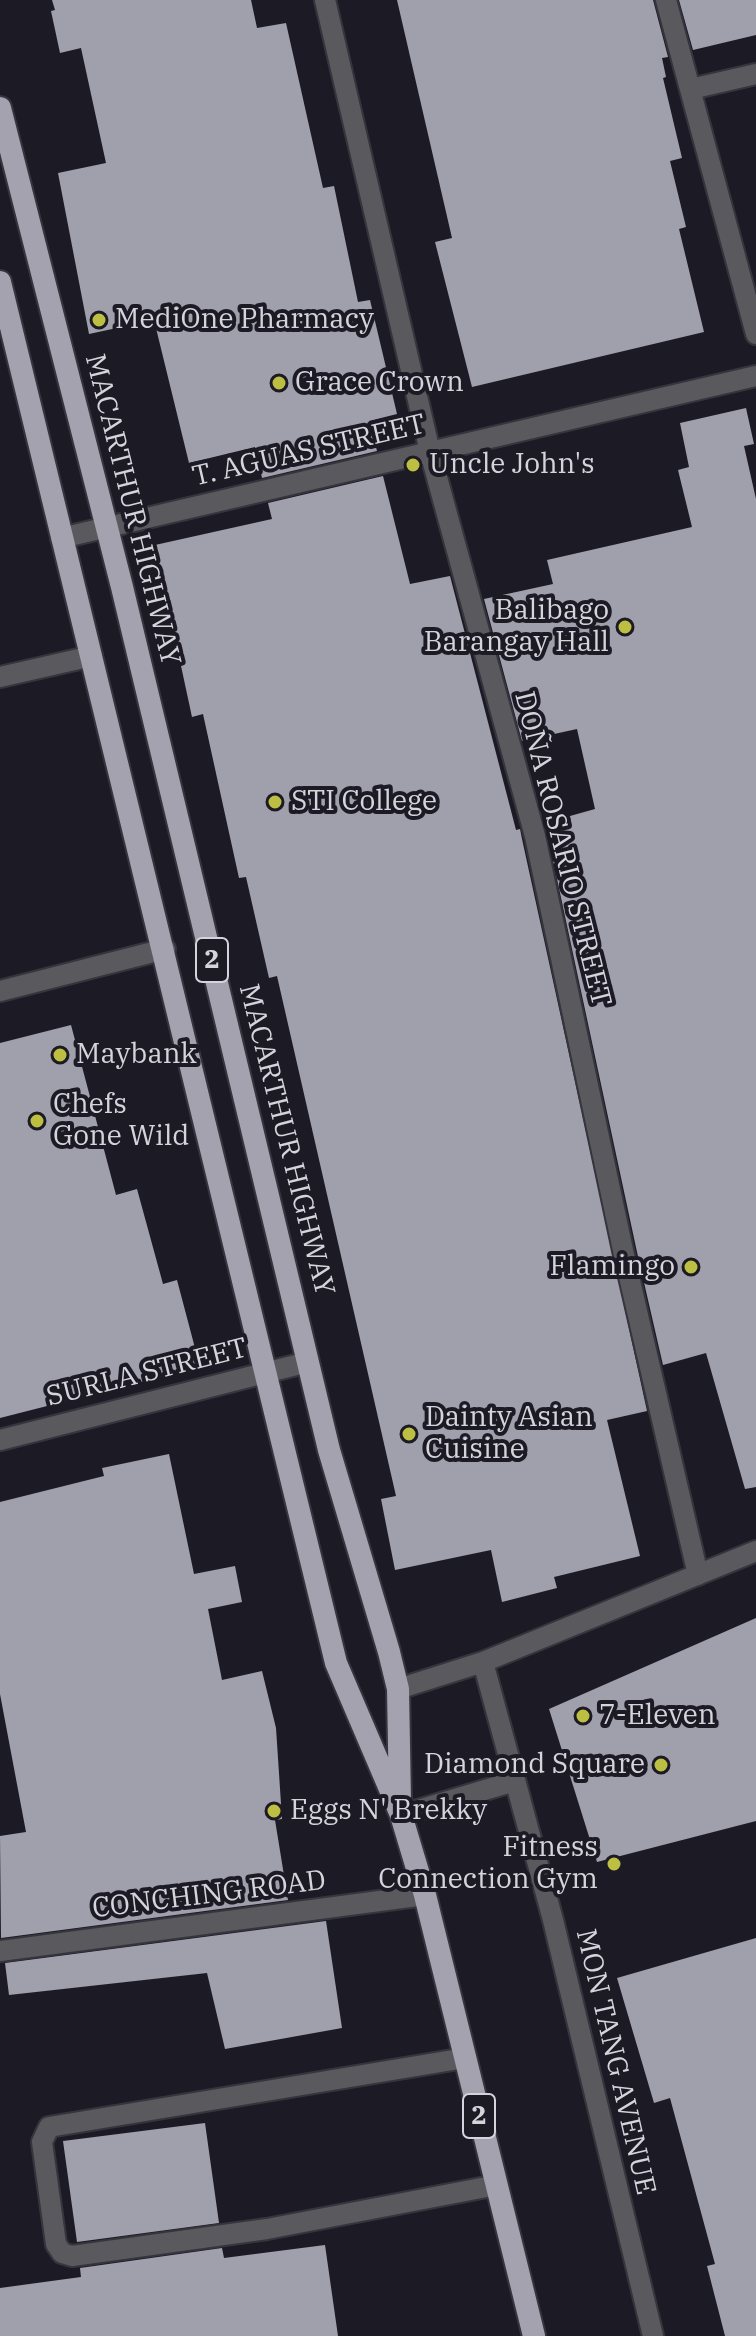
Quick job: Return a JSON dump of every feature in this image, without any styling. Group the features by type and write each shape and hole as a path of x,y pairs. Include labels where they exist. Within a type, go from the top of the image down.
{"highway":[{"name":"MACARTHUR HIGHWAY","path":"0,108 106,527 329,1450 398,1689 401,1815"},
{"name":"MACARTHUR HIGHWAY","path":"0,282 165,949 336,1663 401,1815 425,1895 534,2336"}],"street":[{"name":"DOÑA ROSARIO STREET","path":"325,0 430,452 535,836 624,1255 698,1575"},
{"path":"666,0 756,334"},
{"path":"691,89 756,74"},
{"name":"T. AGUAS STREET","path":"61,538 756,376"},
{"path":"0,677 92,656"},
{"path":"0,991 165,949"},
{"name":"SURLA STREET","path":"0,1440 308,1362"},
{"path":"398,1689 483,1662 756,1551"},
{"name":"MON TANG AVENUE","path":"483,1662 553,1920 653,2336"},
{"path":"401,1815 515,1781"},
{"name":"CONCHING ROAD","path":"0,1951 425,1895"},
{"path":"465,2058 49,2127 42,2142 56,2244 62,2253 72,2256 267,2229 497,2185"}],"building":[{"path":"52,0 251,0 257,28 286,23 323,188 334,186 358,302 370,300 397,414 369,421 377,451 262,478 255,447 189,463 154,320 89,334 58,173 106,163 81,48 60,53 51,11 55,10"},
{"path":"397,0 653,0 668,57 662,58 666,77 663,78 682,158 670,161 686,227 679,229 704,332 472,387 435,242 452,238"},
{"path":"679,0 756,0 756,35 693,50"},
{"path":"746,408 754,444 744,446 756,499 756,1487 745,1489 706,1353 663,1365 637,1252 545,823 595,809 577,729 522,741 484,599 553,584 547,560 692,527 678,470 689,467 680,423"},
{"path":"383,476 410,584 450,576 516,830 520,829 647,1411 607,1420 640,1556 554,1577 557,1588 502,1602 491,1550 395,1570 381,1499 396,1496 277,976 269,978 246,877 239,878 203,714 192,717 155,545 272,519 268,503"},
{"path":"71,1025 116,1195 137,1189 163,1284 177,1280 200,1367 0,1418 0,1043"},
{"path":"169,1454 194,1574 235,1566 242,1602 208,1609 222,1680 262,1671 276,1728 282,1819 275,1820 288,1900 1,1938 0,1836 26,1832 0,1694 0,1502 104,1476 102,1468"},
{"name":"Diamond Square","path":"756,1618 756,1821 597,1862 549,1709"},
{"path":"326,1921 342,2028 225,2049 207,1973 9,1995 5,1963"},
{"path":"756,1938 756,2336 725,2336 707,2266 715,2264 670,2098 654,2103 617,1978"},
{"path":"205,2123 219,2223 77,2242 63,2141"},
{"path":"325,2245 338,2336 0,2336 0,2288 81,2277 80,2268 222,2248 224,2258"}],"place":[{"name":"MediOne Pharmacy","path":"99,320"},
{"name":"Grace Crown","path":"279,383"},
{"name":"Uncle John's","path":"413,465"},
{"name":"Balibago Barangay Hall","path":"625,627"},
{"name":"STI College","path":"275,802"},
{"name":"Maybank","path":"60,1055"},
{"name":"Chefs Gone Wild","path":"37,1121"},
{"name":"Flamingo","path":"691,1267"},
{"name":"Dainty Asian Cuisine","path":"409,1434"},
{"name":"7-Eleven","path":"583,1716"},
{"name":"Diamond Square","path":"661,1765"},
{"name":"Eggs N' Brekky","path":"274,1811"},
{"name":"Fitness Connection Gym","path":"614,1864"}]}
